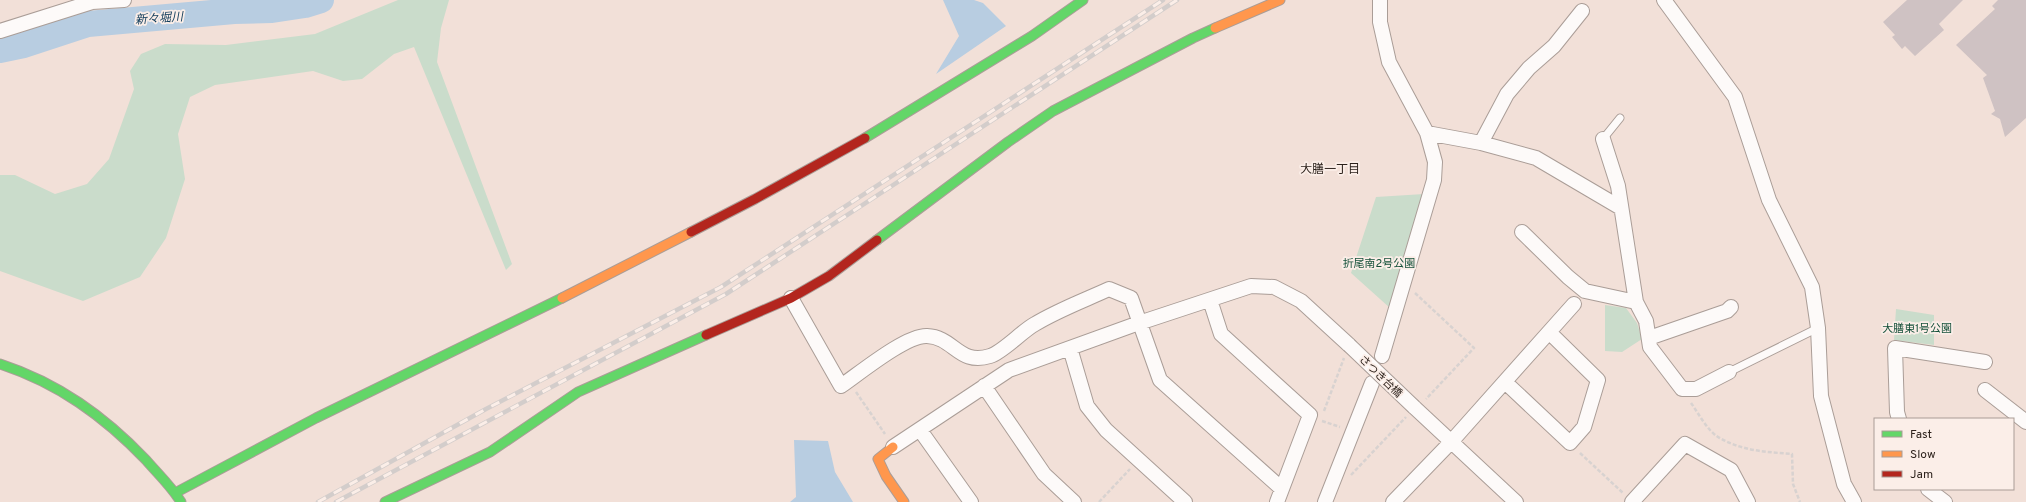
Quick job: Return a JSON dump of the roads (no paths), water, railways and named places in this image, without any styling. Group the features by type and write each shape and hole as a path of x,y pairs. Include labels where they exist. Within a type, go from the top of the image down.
{"street":[{"path":"0,31 92,2 124,0"},
{"path":"175,493 316,418 511,324 824,162 1032,36 1083,0"},
{"path":"385,502 490,452 578,392 654,357 791,298 829,276 1008,142 1053,111 1193,38 1280,0"},
{"path":"1380,0 1380,22 1389,62 1427,133 1435,162 1434,180 1382,356"},
{"path":"1664,0 1735,97 1769,200 1812,287 1818,328 1821,396 1844,484 1854,502"},
{"path":"1481,143 1507,94 1529,68 1554,46 1582,10"},
{"path":"1427,133 1481,143 1536,158 1621,208"},
{"path":"1603,139 1618,186 1636,302 1646,321 1650,347 1682,389 1696,389 1729,372"},
{"path":"1522,232 1568,277 1585,291 1636,302"},
{"name":"さつき台橋","path":"891,443 920,430 1009,370 1139,323 1251,286 1274,287 1301,301 1347,350 1415,408 1516,502"},
{"path":"791,298 841,386 911,338 926,336 942,338 962,355 975,359 992,356 1035,324 1110,289 1131,298 1160,380 1279,496 1310,415 1221,334 1210,300"},
{"path":"1396,501 1574,304"},
{"path":"1649,338 1727,311 1731,307"},
{"path":"1505,382 1570,443 1584,427 1598,380 1549,332"},
{"path":"1070,348 1087,406 1106,430 1185,502"},
{"path":"1899,418 1897,412 1895,348 1985,362"},
{"path":"0,364 39,378 80,402 109,424 135,448 182,502"},
{"path":"1325,502 1372,383"},
{"path":"984,386 1044,474 1074,502"},
{"path":"1985,390 2026,422"},
{"path":"920,430 971,502"},
{"path":"891,443 878,459 886,476 904,502"},
{"path":"1632,502 1685,444 1731,470 1748,502"},
{"path":"1929,490 1945,502"}],"lane":[{"path":"1603,139 1620,118"},
{"path":"1729,372 1818,328"}],"water":[{"path":"943,0 974,0 983,3 1006,26 936,74 959,36"},
{"path":"794,440 828,441 835,472 853,502 790,502 796,497"}],"waterway":[{"name":"新々堀川","path":"0,50 24,45 88,24 234,11 272,10 305,5 321,0"}],"railway":[{"path":"318,502 486,409 721,287 1163,0"},
{"path":"336,502 726,294 1177,0"}],"district":[{"name":"大膳一丁目","path":"1330,169"}],"park label":[{"name":"折尾南2号公園","path":"1379,263"},
{"name":"大膳東1号公園","path":"1917,328"}]}
